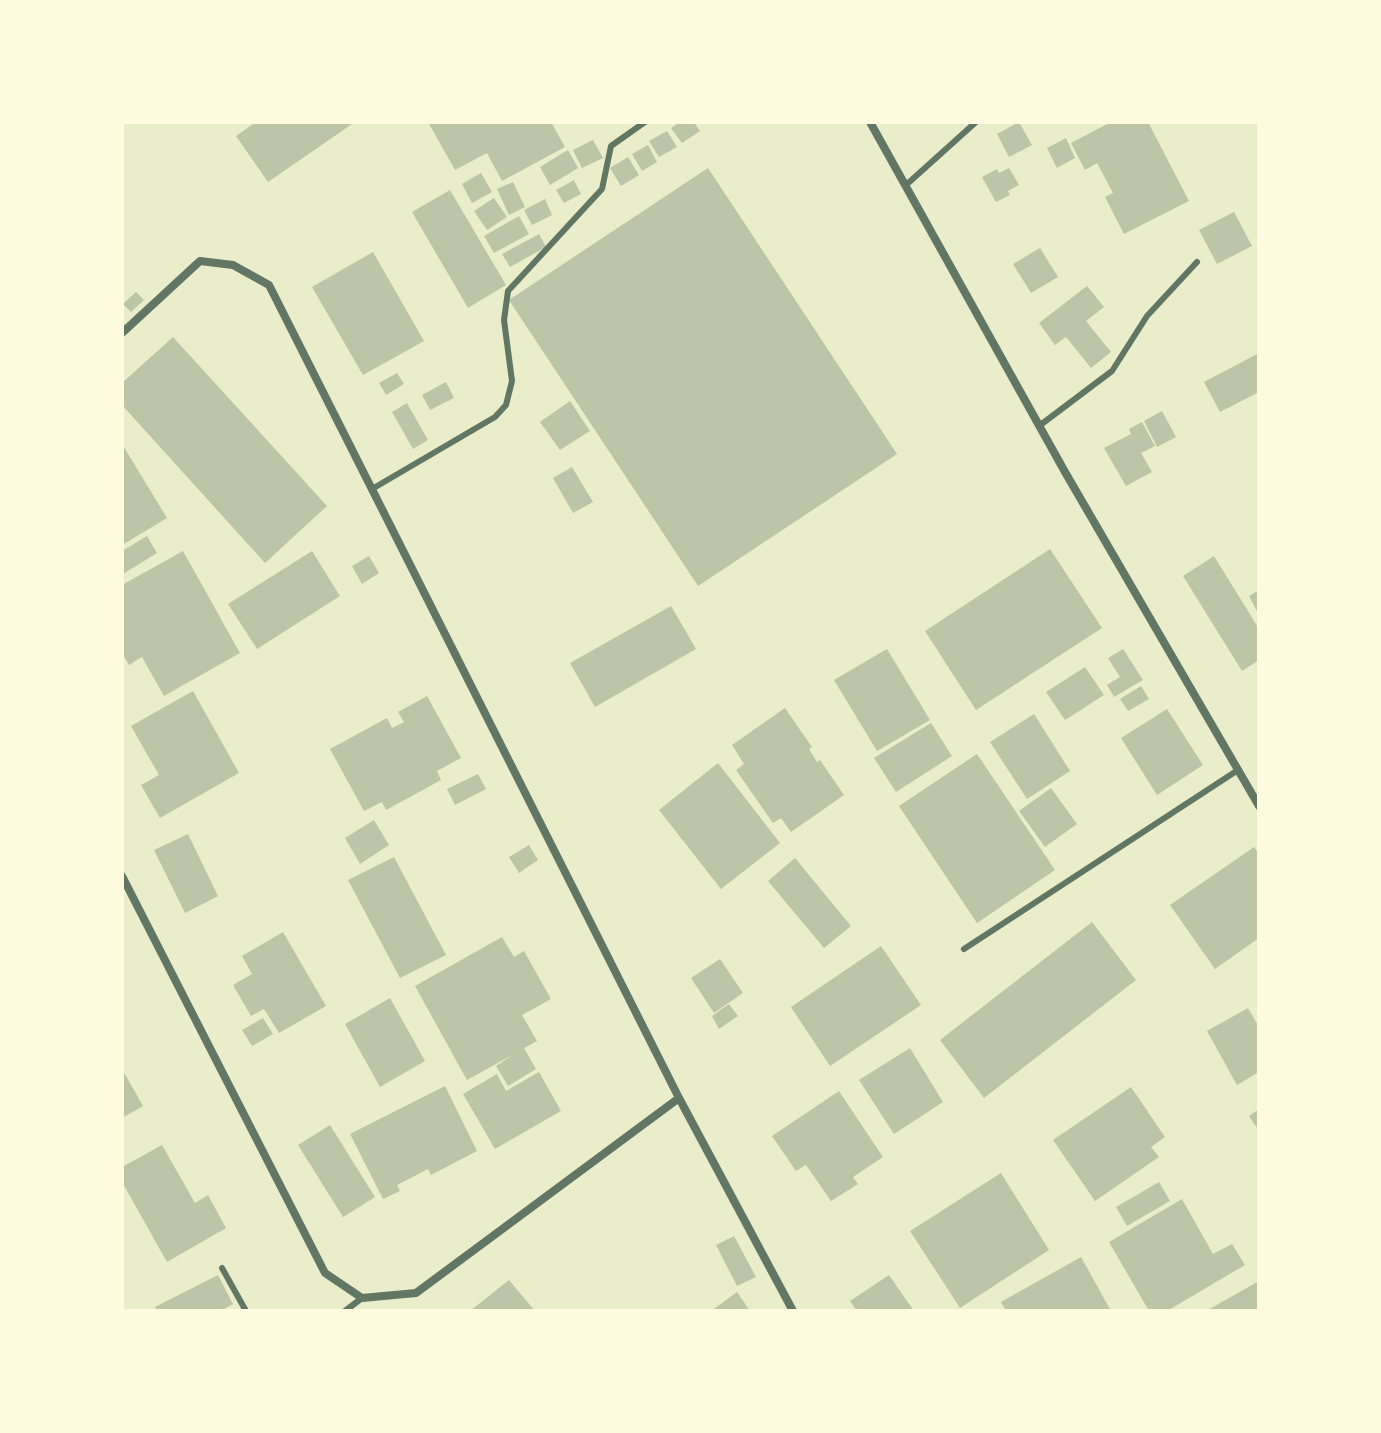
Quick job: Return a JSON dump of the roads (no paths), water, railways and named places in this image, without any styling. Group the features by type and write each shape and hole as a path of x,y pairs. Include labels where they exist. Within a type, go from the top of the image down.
{"street":[{"path":"870,122 1039,426 1259,806"},
{"path":"122,333 200,261 233,265 269,285 679,1098 793,1311"},
{"path":"122,876 325,1273 362,1298 416,1293 679,1098"}],"lane":[{"path":"372,489 495,417 506,405 512,381 504,320 508,291 602,189 611,146 645,122"},
{"path":"906,185 976,122"},
{"path":"1039,426 1112,371 1147,316 1197,262"},
{"path":"964,949 1238,770"},
{"path":"222,1268 246,1311"},
{"path":"345,1311 362,1298"}]}
